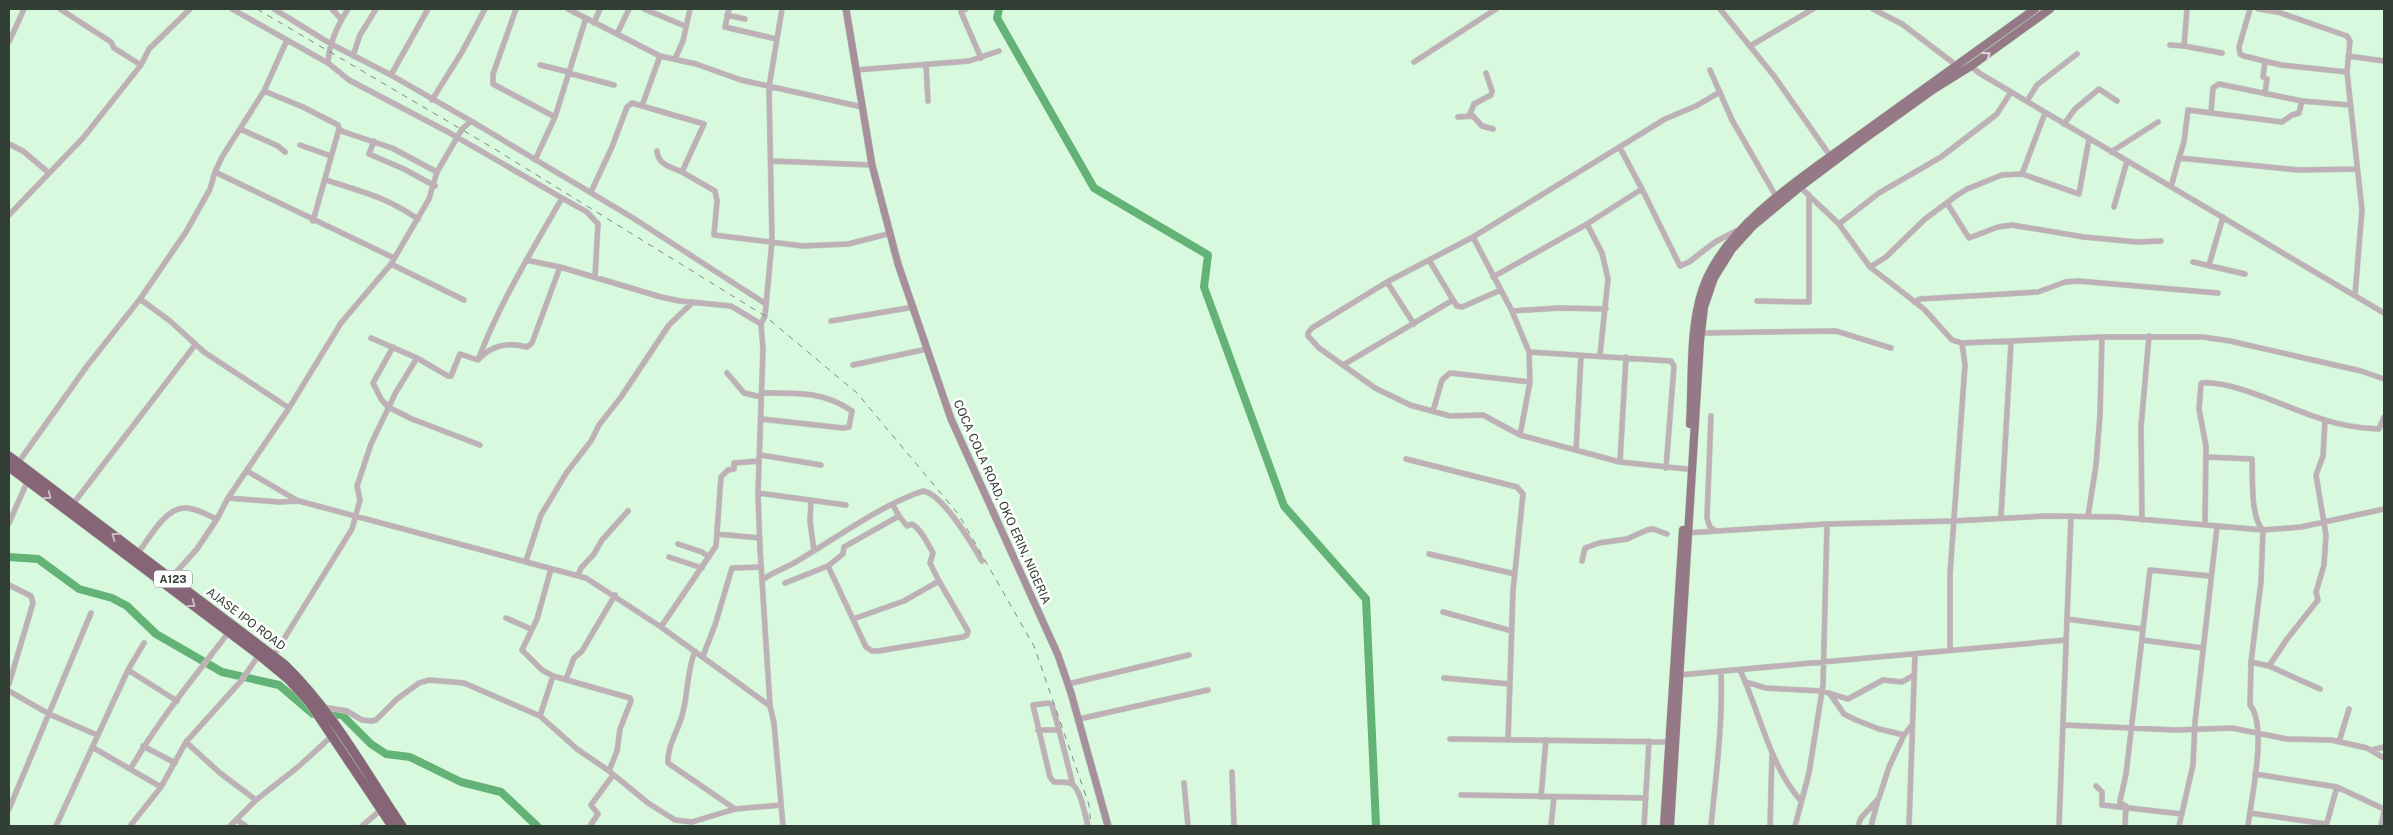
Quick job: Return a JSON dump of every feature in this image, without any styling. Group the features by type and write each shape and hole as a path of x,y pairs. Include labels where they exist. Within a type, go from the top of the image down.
{"highway":[{"name":"AJASE IPO ROAD","path":"9,456 138,553 147,566 171,578 274,655 307,686 333,736 382,809 397,826"},
{"name":"AJASE IPO ROAD","path":"9,467 147,566 288,679 333,722 397,826"}],"main road":[{"path":"1670,826 1679,675 1686,469 1695,334 1700,302 1707,278 1741,228 1831,157 2036,9"},
{"path":"1664,826 1701,333 1707,297 1721,264 1752,226 1800,187 1934,89 1972,66 2050,9"},
{"path":"2002,33 2007,40"}],"street":[{"path":"9,42 24,9"},
{"path":"60,9 111,42 114,48 141,65"},
{"path":"9,215 83,138 141,65 149,49 190,9"},
{"path":"232,9 328,63 349,80 457,137 587,212 598,224 595,277"},
{"path":"274,9 331,44 391,75 591,192 766,304"},
{"path":"332,9 342,19"},
{"path":"328,63 331,44 348,9"},
{"path":"353,56 360,35 376,9"},
{"path":"391,75 428,9"},
{"path":"432,100 462,52 485,9"},
{"path":"516,9 493,74 494,84 555,117"},
{"path":"570,9 660,56 696,64 741,80 862,107"},
{"path":"594,23 600,9"},
{"path":"618,34 629,9"},
{"path":"644,9 685,26"},
{"path":"675,59 683,41 690,9"},
{"path":"729,9 725,25 728,29 776,39"},
{"path":"782,9 769,87 772,241 766,304 761,324 763,349 761,455 759,461 758,493 770,706 774,723 783,826"},
{"name":"COCA COLA ROAD, OKO ERIN, NIGERIA","path":"846,9 872,164 888,234 951,419 1036,603 1068,684 1108,826"},
{"path":"966,9 961,12 981,58"},
{"path":"1414,62 1496,9"},
{"path":"1720,9 1774,76 1831,157"},
{"path":"1750,46 1813,9"},
{"path":"1873,9 1902,24 1956,65"},
{"path":"2184,46 2187,9"},
{"path":"2250,9 2240,47 2240,54 2265,61 2347,72"},
{"path":"2258,9 2278,12 2347,36 2350,40 2347,72 2362,210 2355,295"},
{"path":"727,15 745,20"},
{"path":"535,160 555,117 586,18"},
{"path":"18,463 87,366 140,299 186,232 210,189 215,172 264,91 287,40"},
{"path":"2170,45 2222,53"},
{"path":"856,70 981,58 999,51"},
{"path":"2026,101 2037,85 2077,54"},
{"path":"642,106 660,56"},
{"path":"2348,56 2384,61"},
{"path":"2265,61 2263,77 2267,79 2265,94"},
{"path":"926,64 928,101"},
{"path":"540,65 614,86"},
{"path":"1972,66 2045,113 2384,313"},
{"path":"1710,70 1732,120 1777,199"},
{"path":"1469,116 1474,104 1492,92 1486,73"},
{"path":"2211,112 2213,88 2216,85 2302,101 2350,104"},
{"path":"2064,124 2075,109 2099,89 2117,101"},
{"path":"264,91 319,115 338,125 339,129 374,141 437,172"},
{"path":"1686,469 1620,462 1520,435 1483,415 1450,416 1433,411 1386,394 1319,348 1308,336 1308,333 1327,318 1387,282 1473,237 1665,119 1696,106 1720,92"},
{"path":"1839,224 1879,193 1935,161 1997,114 2011,92"},
{"path":"2171,187 2184,142 2188,110 2282,122 2292,115 2299,113 2302,101"},
{"path":"591,192 612,147 627,107 632,103 704,124 682,172"},
{"path":"2022,174 2045,113"},
{"path":"1458,117 1473,116 1482,126 1493,130"},
{"path":"171,578 197,549 217,519 228,498 289,408 340,323 392,261 418,219 435,186 437,172 457,137 470,121"},
{"path":"2111,152 2158,122"},
{"path":"240,129 278,146 285,152"},
{"path":"313,220 326,180 339,129"},
{"path":"1870,267 1886,257 1913,229 1967,189 2002,175 2022,174 2079,194 2089,139"},
{"path":"374,141 369,154 404,169 435,186"},
{"path":"9,144 23,152 49,173"},
{"path":"300,145 331,156"},
{"path":"1620,148 1680,266 1689,262 1715,242 1727,238 1741,228"},
{"path":"657,150 657,158 661,162 716,191 714,235 772,241 780,244 832,245 888,234"},
{"path":"2179,158 2298,170 2357,168"},
{"path":"771,161 872,164"},
{"path":"2114,207 2127,161"},
{"path":"215,172 313,220 464,300"},
{"path":"326,180 373,194 418,219"},
{"path":"1800,187 1839,224 1870,267 1924,309 1948,336 1962,343 2102,337 2203,337 2230,341 2361,371 2384,380"},
{"path":"1493,276 1587,224 1642,189"},
{"path":"1757,301 1808,302 1809,196"},
{"path":"478,360 488,333 526,260 562,198"},
{"path":"1947,203 1969,238 1998,227 2012,225 2093,238 2137,242 2161,241"},
{"path":"2209,265 2223,217"},
{"path":"1587,224 1602,253 1608,279 1600,355"},
{"path":"1473,237 1512,310 1529,352 1530,382 1520,435"},
{"path":"526,260 560,267 680,301 730,306 761,324"},
{"path":"1429,260 1457,306 1462,307 1501,290"},
{"path":"2193,262 2245,274"},
{"path":"478,360 488,349 512,343 527,347 532,343 560,267"},
{"path":"1914,302 1920,299 2042,291 2065,282 2078,281 2218,292"},
{"path":"1387,282 1414,324"},
{"path":"140,299 170,321 196,346 289,408"},
{"path":"1343,365 1453,300"},
{"path":"680,301 682,311"},
{"path":"526,561 541,515 558,486 669,325 682,311 694,302"},
{"path":"831,321 914,308"},
{"path":"1512,310 1606,309"},
{"path":"1701,333 1830,330 1891,348"},
{"path":"2142,520 2141,427 2149,336"},
{"path":"2088,516 2100,415 2102,337"},
{"path":"372,338 417,358 448,376 453,375 460,354 478,360"},
{"path":"2001,517 2011,342"},
{"path":"1950,650 1950,574 1964,365 1962,343"},
{"path":"73,504 196,346"},
{"path":"393,347 374,384 381,399 388,407 412,419 480,445"},
{"path":"853,365 927,349"},
{"path":"1529,352 1671,361 1673,363 1666,468"},
{"path":"1576,450 1581,356"},
{"path":"1620,462 1626,357"},
{"path":"274,655 355,524 355,515 360,500 357,486 371,444 388,407 417,358"},
{"path":"727,373 744,393 762,395 802,393 834,399 852,411 852,421 849,427 843,428 761,419"},
{"path":"1433,411 1442,380 1450,373 1530,382"},
{"path":"2205,525 2206,457 2205,438 2201,428 2199,409 2200,384 2240,389 2325,420 2358,428 2379,429 2384,417"},
{"path":"1711,416 1708,518 1710,526 1716,531"},
{"path":"2269,666 2287,639 2318,600 2316,592 2324,565 2326,535 2316,476 2323,456 2325,420"},
{"path":"761,455 821,465"},
{"path":"2206,457 2252,459 2254,502 2259,526 2263,530 2261,582 2251,662 2250,705 2255,711 2258,733 2248,826"},
{"path":"1406,459 1521,490 1523,494 1515,574 1508,740"},
{"path":"661,627 716,546 721,477 728,470 734,469 734,463 759,461"},
{"path":"247,471 299,501 526,561 599,584 703,656 770,706"},
{"path":"9,523 28,480"},
{"path":"762,580 771,573 796,562 893,505 923,491 931,494 963,528 982,561"},
{"path":"758,493 846,505"},
{"path":"228,498 279,502 299,501"},
{"path":"811,501 810,521 814,551"},
{"path":"828,566 866,647 872,651 967,635 967,628 938,581 930,563 933,553 916,526 912,524 907,526 893,505"},
{"path":"138,553 166,517 177,509 190,508 217,519"},
{"path":"1685,533 1827,524 2071,516 2263,530 2301,527 2384,509"},
{"path":"578,576 581,568 594,554 602,540 628,511"},
{"path":"785,583 828,566 843,554 844,547 899,516"},
{"path":"2059,826 2071,516"},
{"path":"1795,826 1809,773 1822,691 1827,524"},
{"path":"2179,826 2193,765 2210,576 2217,527"},
{"path":"1582,561 1585,548 1592,545 1619,541 1653,529 1667,534"},
{"path":"717,534 760,538"},
{"path":"678,544 702,552 709,557"},
{"path":"1429,554 1515,574"},
{"path":"669,557 702,568"},
{"path":"703,656 715,625 732,568 761,567"},
{"path":"551,569 537,619 522,650 542,670 552,676 630,698 631,701 620,729 611,773 592,805 598,811 598,814 590,826"},
{"path":"2126,806 2120,803 2120,801 2126,774 2150,570 2210,576"},
{"path":"853,619 904,601 938,581"},
{"path":"9,585 31,596 33,603 9,684"},
{"path":"566,679 574,658 582,651 615,595"},
{"path":"1443,612 1512,631"},
{"path":"9,809 91,613"},
{"path":"506,618 531,629"},
{"path":"2067,619 2142,628"},
{"path":"131,768 176,701 229,632"},
{"path":"1679,675 2066,640"},
{"path":"2142,640 2203,648"},
{"path":"56,826 128,670 144,643"},
{"path":"695,652 690,664 683,712 668,754 668,764 736,809"},
{"path":"1909,826 1915,654"},
{"path":"131,826 161,787 186,742 241,681 260,655"},
{"path":"1068,684 1189,656"},
{"path":"2251,662 2269,666 2320,689"},
{"path":"128,670 176,701"},
{"path":"1740,670 1772,752 1788,786 1801,802"},
{"path":"1711,826 1722,710 1721,672"},
{"path":"1746,682 1766,688 1822,691 1848,699 1883,680 1902,682 1914,675"},
{"path":"540,716 552,676"},
{"path":"1444,678 1510,684"},
{"path":"320,711 347,711 362,720 371,721 376,720 411,688 429,680 464,683 540,716 577,750 611,773 648,803 675,820 690,824 736,809 781,804"},
{"path":"1079,719 1208,690"},
{"path":"9,691 50,714 97,736"},
{"path":"1830,694 1844,714 1879,729 1904,735"},
{"path":"1076,788 1070,783 1052,780 1033,705 1049,703 1056,712 1072,783 1076,788 1084,809 1088,826"},
{"path":"2339,742 2349,709"},
{"path":"1871,826 1889,767 1904,735 1912,725"},
{"path":"2063,725 2130,728 2232,728 2287,739 2339,742 2372,750 2384,758"},
{"path":"1038,730 1059,730"},
{"path":"230,826 256,800 333,736"},
{"path":"1450,739 1669,742"},
{"path":"1542,797 1546,740"},
{"path":"186,742 220,773 256,800"},
{"path":"1644,826 1649,742"},
{"path":"144,746 175,763"},
{"path":"92,747 161,787"},
{"path":"2372,750 2384,747"},
{"path":"1770,826 1772,752"},
{"path":"1232,772 1234,826"},
{"path":"2255,774 2337,787 2384,810 2381,826"},
{"path":"1184,783 1188,826"},
{"path":"2096,786 2102,792 2102,805 2126,806 2159,813 2182,814"},
{"path":"2250,813 2326,825 2337,787"},
{"path":"1461,795 1646,798"},
{"path":"1551,826 1554,797"},
{"path":"1858,826 1866,812 1879,798"},
{"path":"2125,826 2126,806"},
{"path":"362,826 382,809"},
{"path":"237,820 246,826"}],"waterway":[{"path":"999,9 997,18 1094,188 1208,255 1204,287 1284,506 1366,599 1376,826"},
{"path":"9,557 38,559 79,589 112,598 127,606 156,634 222,672 279,685 313,714 342,715 371,744 386,754 410,757 461,782 501,792 537,826"}],"railway":[{"path":"257,9 493,148 765,316 857,393 959,515 1034,646 1089,805 1091,826"}]}
